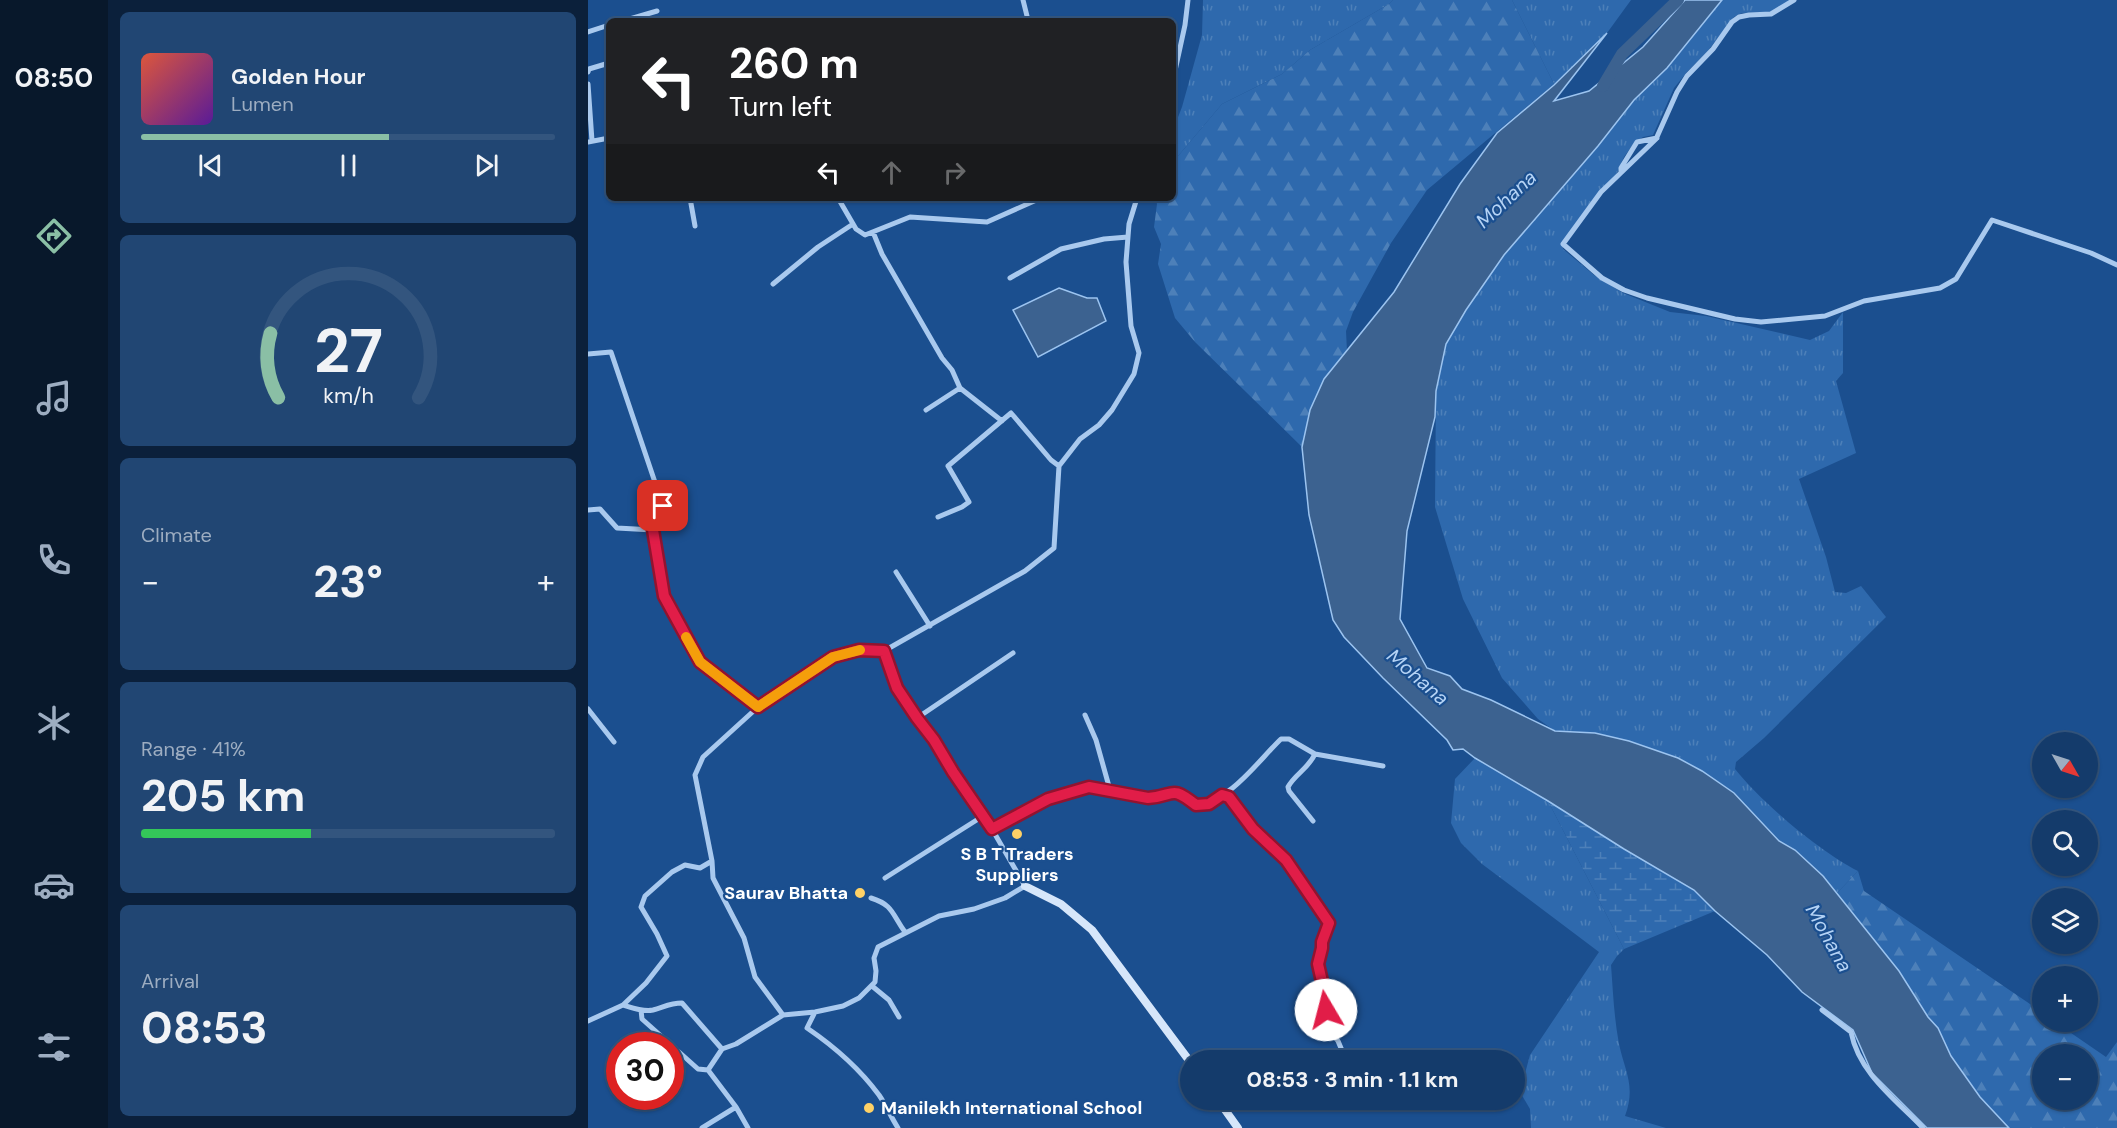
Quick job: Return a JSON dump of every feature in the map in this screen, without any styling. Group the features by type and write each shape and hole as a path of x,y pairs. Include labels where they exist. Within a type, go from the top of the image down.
{"main road":[{"path":"1025,886 1061,904 1092,930 1181,1050"},
{"path":"1225,1110 1238,1128"}],"street":[{"path":"1023,0 1028,18"},
{"path":"1176,66 1188,0"},
{"path":"1794,0 1771,14 1739,17 1732,22 1713,49 1687,76 1677,92 1657,138 1601,192 1563,244 1602,278 1624,290 1647,298 1735,320 1761,322 1825,316 1864,301 1940,288 1956,279 1992,220 2091,253 2117,265"},
{"path":"633,18 657,11"},
{"path":"588,32 606,26"},
{"path":"588,72 589,69 606,64"},
{"path":"588,84 590,142 606,139"},
{"path":"1621,172 1621,168 1637,142 1657,138"},
{"path":"691,201 695,226"},
{"path":"840,201 856,229 865,235 910,217 987,222 1034,201"},
{"path":"783,1015 755,977 744,938 713,878 694,775 703,757 758,707 833,657 859,650 884,651 1025,571 1054,549 1059,466 1080,438 1099,425 1112,410 1134,374 1139,353 1131,326 1126,262 1129,224 1136,201"},
{"path":"773,284 818,247 853,224"},
{"path":"873,232 882,254 942,358 952,370 960,388 1002,421"},
{"path":"1010,278 1061,249 1104,239 1128,237"},
{"path":"588,354 611,352 663,506 662,514 653,530 664,596 700,662 758,707"},
{"path":"926,410 960,388"},
{"path":"938,518 969,502 948,466 1011,413 1051,460 1059,466"},
{"path":"588,510 600,509 616,528 653,530"},
{"path":"896,572 930,626"},
{"path":"708,1070 722,1049 736,1044 783,1015 843,1006 859,998 872,986 876,971 874,958 878,947 939,916 974,909 1005,898 1025,886 992,829 897,688 884,651"},
{"path":"917,718 1013,652"},
{"path":"588,709 614,742"},
{"path":"1085,715 1096,740 1110,790"},
{"path":"992,829 1061,794 1089,787 1148,798 1174,792 1182,794 1196,805 1209,804 1256,767 1281,739 1289,739 1315,754 1383,766"},
{"path":"1313,821 1288,787 1290,782 1311,764 1315,754"},
{"path":"1222,795 1229,797 1253,829 1286,860 1329,923 1322,942 1318,964 1326,999 1326,1010 1332,1024 1333,1035 1342,1050"},
{"path":"885,878 983,816"},
{"path":"588,1022 623,1005 646,984 667,956 641,907 645,896 672,872 685,865 700,868 711,861"},
{"path":"871,898 890,906 905,932"},
{"path":"872,986 889,1000 898,1017"},
{"path":"623,1005 641,1010 652,1010 669,1003 682,1003 722,1049"},
{"path":"641,1010 642,1019 698,1069 708,1070 736,1107 748,1128"},
{"path":"1822,1010 1851,1032 1854,1048 1865,1068 1923,1128"},
{"path":"815,1012 807,1028 828,1042 857,1067 880,1097 898,1128"},
{"path":"702,1128 736,1107"}],"green space":[{"path":"1203,0 1393,0 1310,50 1282,74 1222,104 1176,158 1176,122 1202,35"},
{"path":"1393,0 1512,0 1554,84 1427,190 1391,243 1353,312 1346,331 1347,352 1324,379 1310,410 1302,447 1195,342 1175,318 1158,264 1161,244 1154,227 1156,201 1176,201 1176,158 1222,104 1282,74 1310,50"},
{"path":"1512,0 1631,0 1607,33 1554,84"},
{"path":"1722,0 1791,0 1771,12 1742,13 1734,17 1707,52 1674,88 1653,135 1643,137 1634,143 1617,173 1562,242 1563,249 1594,275 1623,293 1670,312 1706,316 1810,340 1829,331 1843,312 1843,373 1836,381 1856,453 1799,479 1826,557 1835,592 1846,593 1861,586 1886,617 1764,738 1736,762 1735,769 1792,825 1826,851 1858,871 1837,893 1823,876 1795,850 1779,841 1734,793 1678,758 1629,741 1595,733 1555,731 1538,719 1502,678 1463,599 1435,507 1436,391 1446,344 1466,310 1504,255 1598,146 1634,100 1667,68"},
{"path":"1475,758 1548,801 1624,949 1611,965 1617,1034 1630,1087 1625,1116 1666,1128 1531,1128 1530,1109 1525,1100 1525,1074 1530,1055 1599,952 1482,864 1461,843 1451,823 1455,779"},
{"path":"1548,801 1694,890 1715,911 1624,949"},
{"path":"1858,871 1864,891 2032,1006 2032,1032 2070,1032 2087,1044 2032,1044 2032,1110 2098,1110 2098,1052 2106,1057 2117,1042 2117,1128 2009,1128 1980,1097 1951,1056 1938,1028 1928,1017 1899,971 1837,893"}],"water":[{"path":"1685,0 1722,0 1667,68 1634,100 1598,146 1504,255 1466,310 1446,344 1436,391 1435,417 1407,531 1400,619 1427,668 1450,676 1462,689 1491,700 1555,731 1595,733 1629,741 1678,758 1734,793 1779,841 1795,850 1823,876 1899,971 1928,1017 1938,1028 1951,1056 1980,1097 2009,1128 1927,1128 1872,1073 1853,1030 1802,992 1767,955 1694,890 1463,749 1453,750 1447,740 1344,637 1333,620 1309,515 1302,447 1310,410 1324,379 1394,292 1460,184 1497,133 1554,85 1607,33 1554,101 1589,91 1643,47"},
{"path":"1059,288 1087,298 1097,298 1106,321 1038,357 1013,310"}],"waterway":[{"name":"Mohana","path":"1603,86 1622,54 1678,0"}],"slow traffic":[{"path":"686,637 700,662 758,707 833,657 860,650"}],"place":[{"name":"S B T Traders Suppliers","path":"1017,834"},
{"name":"Saurav Bhatta","path":"860,893"},
{"name":"Manilekh International School","path":"869,1108"}],"route":[{"path":"663,506 662,514 653,530 664,596 700,662 758,707 833,657 859,650 884,651 897,688 992,829 1048,799 1089,787 1148,798 1174,792 1182,794 1196,805 1209,804 1222,795 1229,797 1253,829 1286,860 1329,923 1322,942 1318,964 1326,999 1326,1010"}]}
